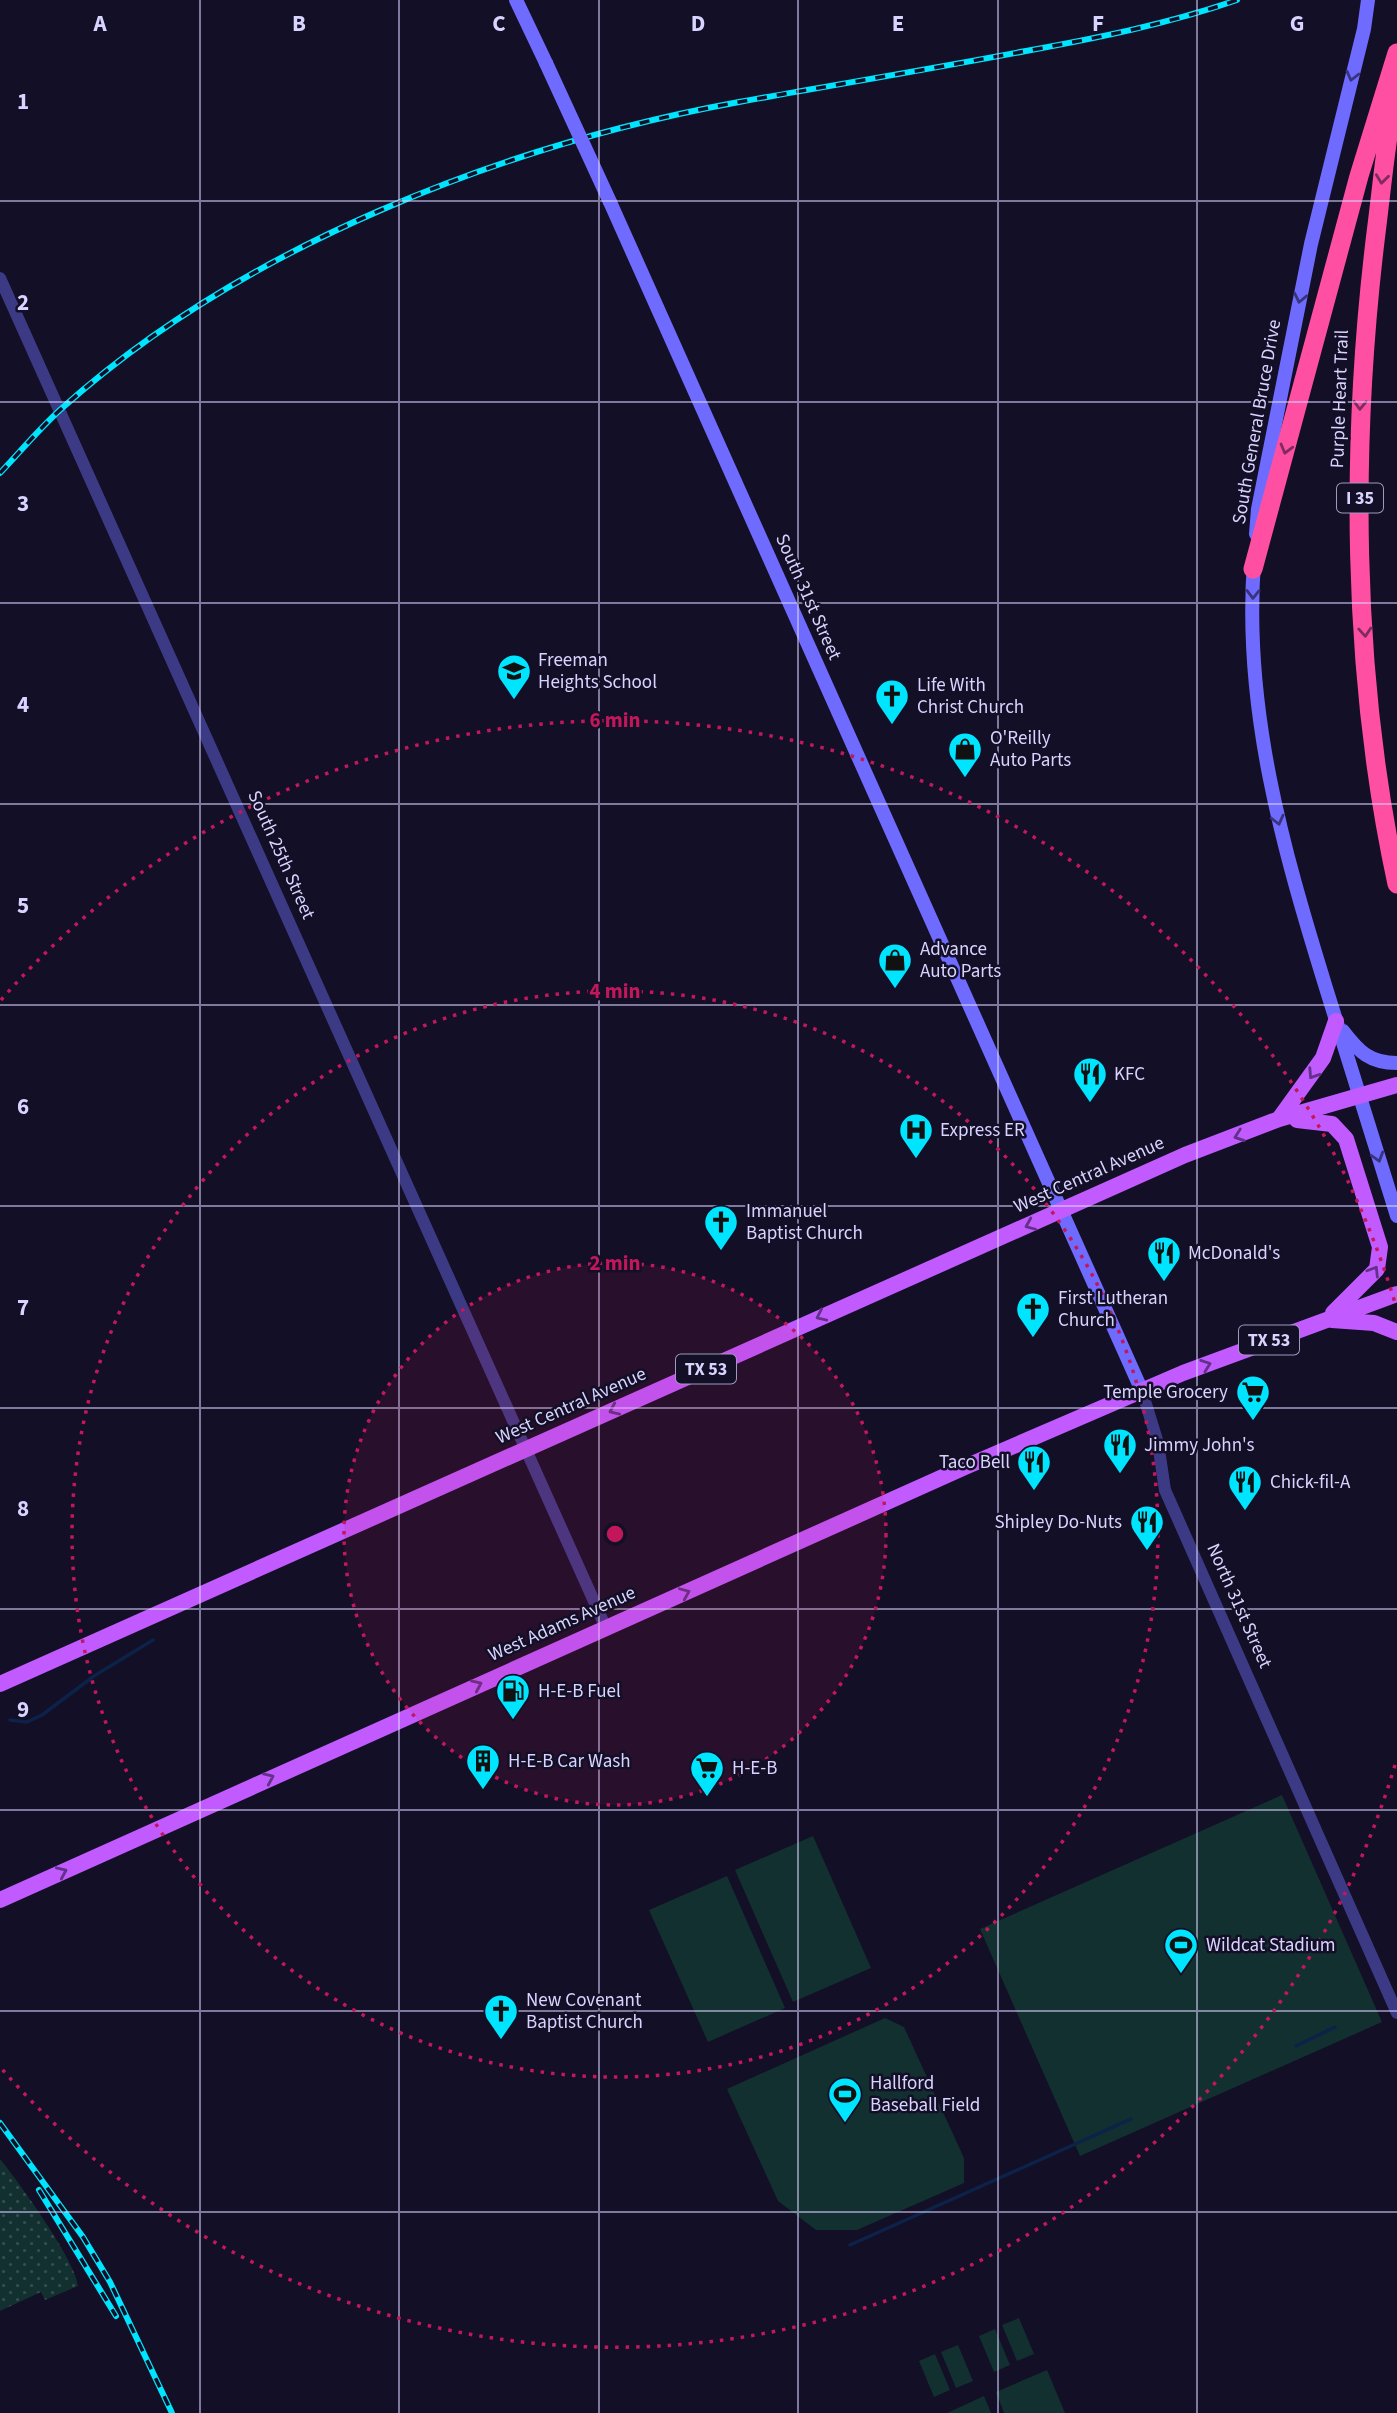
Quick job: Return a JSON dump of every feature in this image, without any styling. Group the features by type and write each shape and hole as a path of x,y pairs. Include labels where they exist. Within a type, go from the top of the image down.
{"highway":[{"path":"1253,569 1356,189 1397,53"},
{"name":"Purple Heart Trail","path":"1397,83 1391,111 1372,265 1359,402 1360,508 1372,723 1397,884"}],"main road":[{"name":"South 31st Street","path":"516,0 610,202 1063,1210"},
{"name":"South General Bruce Drive","path":"1366,5 1364,29 1311,244 1258,509 1253,569 1252,638 1260,733 1270,789 1301,908 1397,1216"},
{"path":"1336,1021 1357,1049 1376,1063 1397,1063"},
{"path":"1279,1119 1323,1058 1336,1021"},
{"name":"West Central Avenue","path":"0,1684 884,1287 1185,1155 1279,1119 1397,1085"},
{"path":"1279,1119 1318,1120 1332,1124 1346,1139 1380,1247 1377,1269 1326,1319"},
{"name":"North 31st Street","path":"1063,1210 1142,1391"},
{"name":"TX 53","path":"1142,1391 1397,1294"},
{"path":"1326,1319 1374,1323 1397,1332"},
{"name":"West Adams Avenue","path":"0,1900 1142,1391"}],"street":[{"name":"South 25th Street","path":"0,278 606,1628"},
{"name":"North 31st Street","path":"1142,1391 1158,1443 1165,1490 1397,2013"}],"green space":[{"name":"Wildcat Stadium","path":"1282,1795 1382,2022 1080,2156 980,1929"},
{"path":"813,1836 871,1968 793,2002 735,1870"},
{"path":"727,1876 785,2008 708,2042 649,1910"},
{"name":"Hallford Baseball Field","path":"885,2018 904,2027 964,2158 964,2183 857,2230 816,2230 778,2201 727,2089"},
{"path":"0,2159 57,2241 75,2274 78,2286 45,2300 41,2292 0,2311"},
{"path":"1019,2318 1034,2354 1017,2361 1002,2325"},
{"path":"995,2329 1010,2365 994,2372 979,2336"},
{"path":"958,2345 973,2381 956,2388 941,2352"},
{"path":"935,2354 950,2390 934,2397 919,2361"},
{"path":"1047,2370 1065,2413 1004,2413 996,2392"},
{"path":"984,2396 991,2413 947,2413"}],"waterway":[{"path":"10,1720 27,1722 42,1715 94,1676 153,1640"},
{"path":"1296,2046 1335,2027"},
{"path":"850,2245 1131,2119"}],"railway":[{"path":"0,473 61,409 132,351 210,299 292,252 379,211 468,175 559,145 649,121 1106,35 1237,0"},
{"path":"0,2123 83,2237 110,2282 172,2413"},
{"path":"39,2190 116,2316"}],"place":[{"name":"Freeman Heights School","path":"514,701"},
{"name":"Life With Christ Church","path":"892,726"},
{"name":"O'Reilly Auto Parts","path":"965,779"},
{"name":"Advance Auto Parts","path":"895,990"},
{"name":"KFC","path":"1090,1104"},
{"name":"Express ER","path":"916,1160"},
{"name":"Immanuel Baptist Church","path":"721,1252"},
{"name":"McDonald's","path":"1164,1283"},
{"name":"First Lutheran Church","path":"1033,1339"},
{"name":"Temple Grocery","path":"1253,1422"},
{"name":"Jimmy John's","path":"1120,1475"},
{"name":"Taco Bell","path":"1034,1492"},
{"name":"Chick-fil-A","path":"1245,1512"},
{"name":"Shipley Do-Nuts","path":"1147,1552"},
{"name":"H-E-B Fuel","path":"513,1721"},
{"name":"H-E-B Car Wash","path":"483,1791"},
{"name":"H-E-B","path":"707,1798"},
{"name":"Wildcat Stadium","path":"1181,1975"},
{"name":"New Covenant Baptist Church","path":"501,2041"},
{"name":"Hallford Baseball Field","path":"845,2124"}]}
